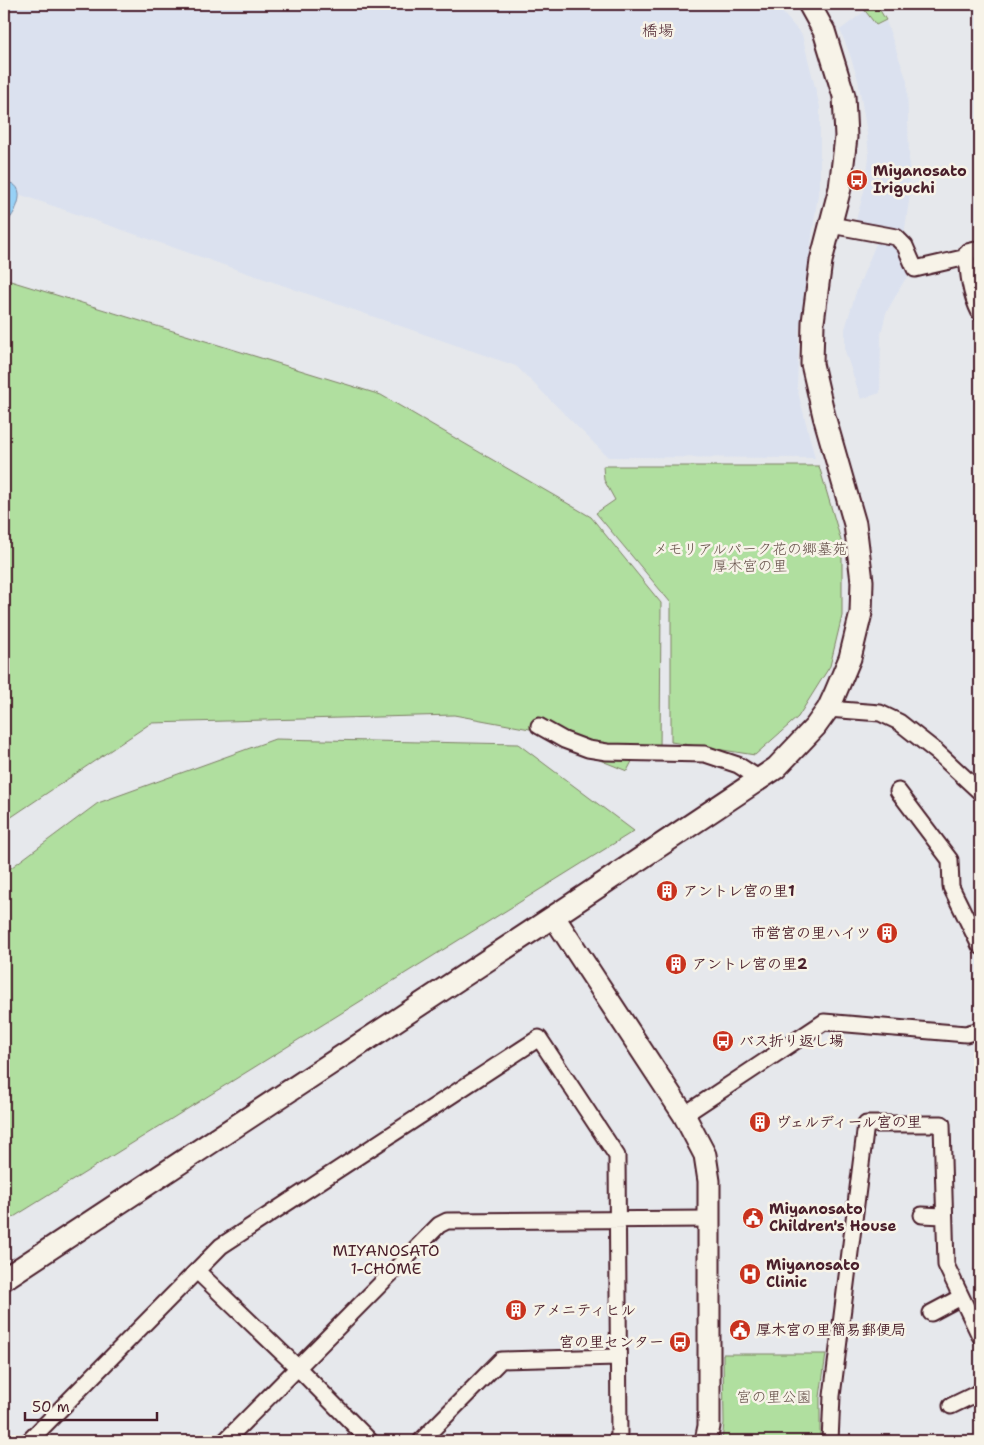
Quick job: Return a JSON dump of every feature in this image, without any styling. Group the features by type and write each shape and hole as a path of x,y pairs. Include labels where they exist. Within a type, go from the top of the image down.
{"street":[{"path":"4,1278 554,917 776,768 796,749 828,709 850,658 861,612 862,581 855,524 824,416 812,364 813,322 821,261 840,188 846,137 844,96 824,31 809,4"},
{"path":"831,225 896,237 905,246 915,269 974,253 968,278 980,312"},
{"path":"828,709 880,713 899,722 937,752 980,792"},
{"path":"539,726 564,740 588,749 606,752 705,754 738,765 760,779"},
{"path":"898,791 922,829 950,860 951,887 980,946"},
{"path":"554,917 684,1115 705,1154 709,1181 709,1426 706,1441"},
{"path":"684,1115 824,1022 966,1034 980,1030"},
{"path":"29,1441 221,1246 539,1038 617,1156 619,1438 615,1441"},
{"path":"830,1441 832,1396 866,1124 942,1124 946,1265 980,1336"},
{"path":"922,1215 944,1216"},
{"path":"225,1441 439,1225 447,1221 709,1219"},
{"path":"197,1271 297,1367 370,1441"},
{"path":"931,1313 961,1296"},
{"path":"421,1441 501,1360 618,1358"},
{"path":"951,1406 980,1392"}],"shaded area":[{"path":"4,4 775,4 802,35 820,107 820,180 799,331 797,388 815,458 608,457 516,366 4,189"},
{"path":"865,11 876,26 886,21 907,81 910,194 904,235 854,227 865,188 869,157 858,80 840,30"},
{"path":"877,241 899,244 912,272 904,281 886,313 881,334 880,393 861,399 845,351 845,329 856,292"}],"green space":[{"path":"860,4 876,4 886,20 876,25"},
{"path":"4,279 381,395 591,517 661,603 660,754 638,750 627,771 592,757 568,736 454,715 151,723 4,822"},
{"name":"メモリアルパーク花の郷墓苑 厚木宮の里","path":"603,466 819,466 842,544 842,616 830,666 798,717 755,755 671,742 671,603 596,513 615,500 604,480"},
{"path":"275,739 518,744 634,831 4,1223 4,873 98,803"},
{"name":"宮の里公園","path":"723,1354 826,1354 820,1397 820,1441 722,1441 724,1423"}],"water":[{"path":"4,182 12,184 17,188 19,200 13,214 4,225"}],"place":[{"name":"Miyanosato Iriguchi","path":"857,180"},
{"name":"アントレ宮の里1","path":"667,891"},
{"name":"市営宮の里ハイツ","path":"887,933"},
{"name":"アントレ宮の里2","path":"676,964"},
{"name":"バス折り返し場","path":"723,1041"},
{"name":"ヴェルディール宮の里","path":"760,1122"},
{"name":"Miyanosato Children's House","path":"753,1218"},
{"name":"Miyanosato Clinic","path":"750,1274"},
{"name":"アメニティヒル","path":"516,1310"},
{"name":"厚木宮の里簡易郵便局","path":"740,1330"},
{"name":"宮の里センター","path":"680,1342"}],"district":[{"name":"橋場","path":"658,30"},
{"name":"MIYANOSATO 1-CHOME","path":"386,1259"}]}
